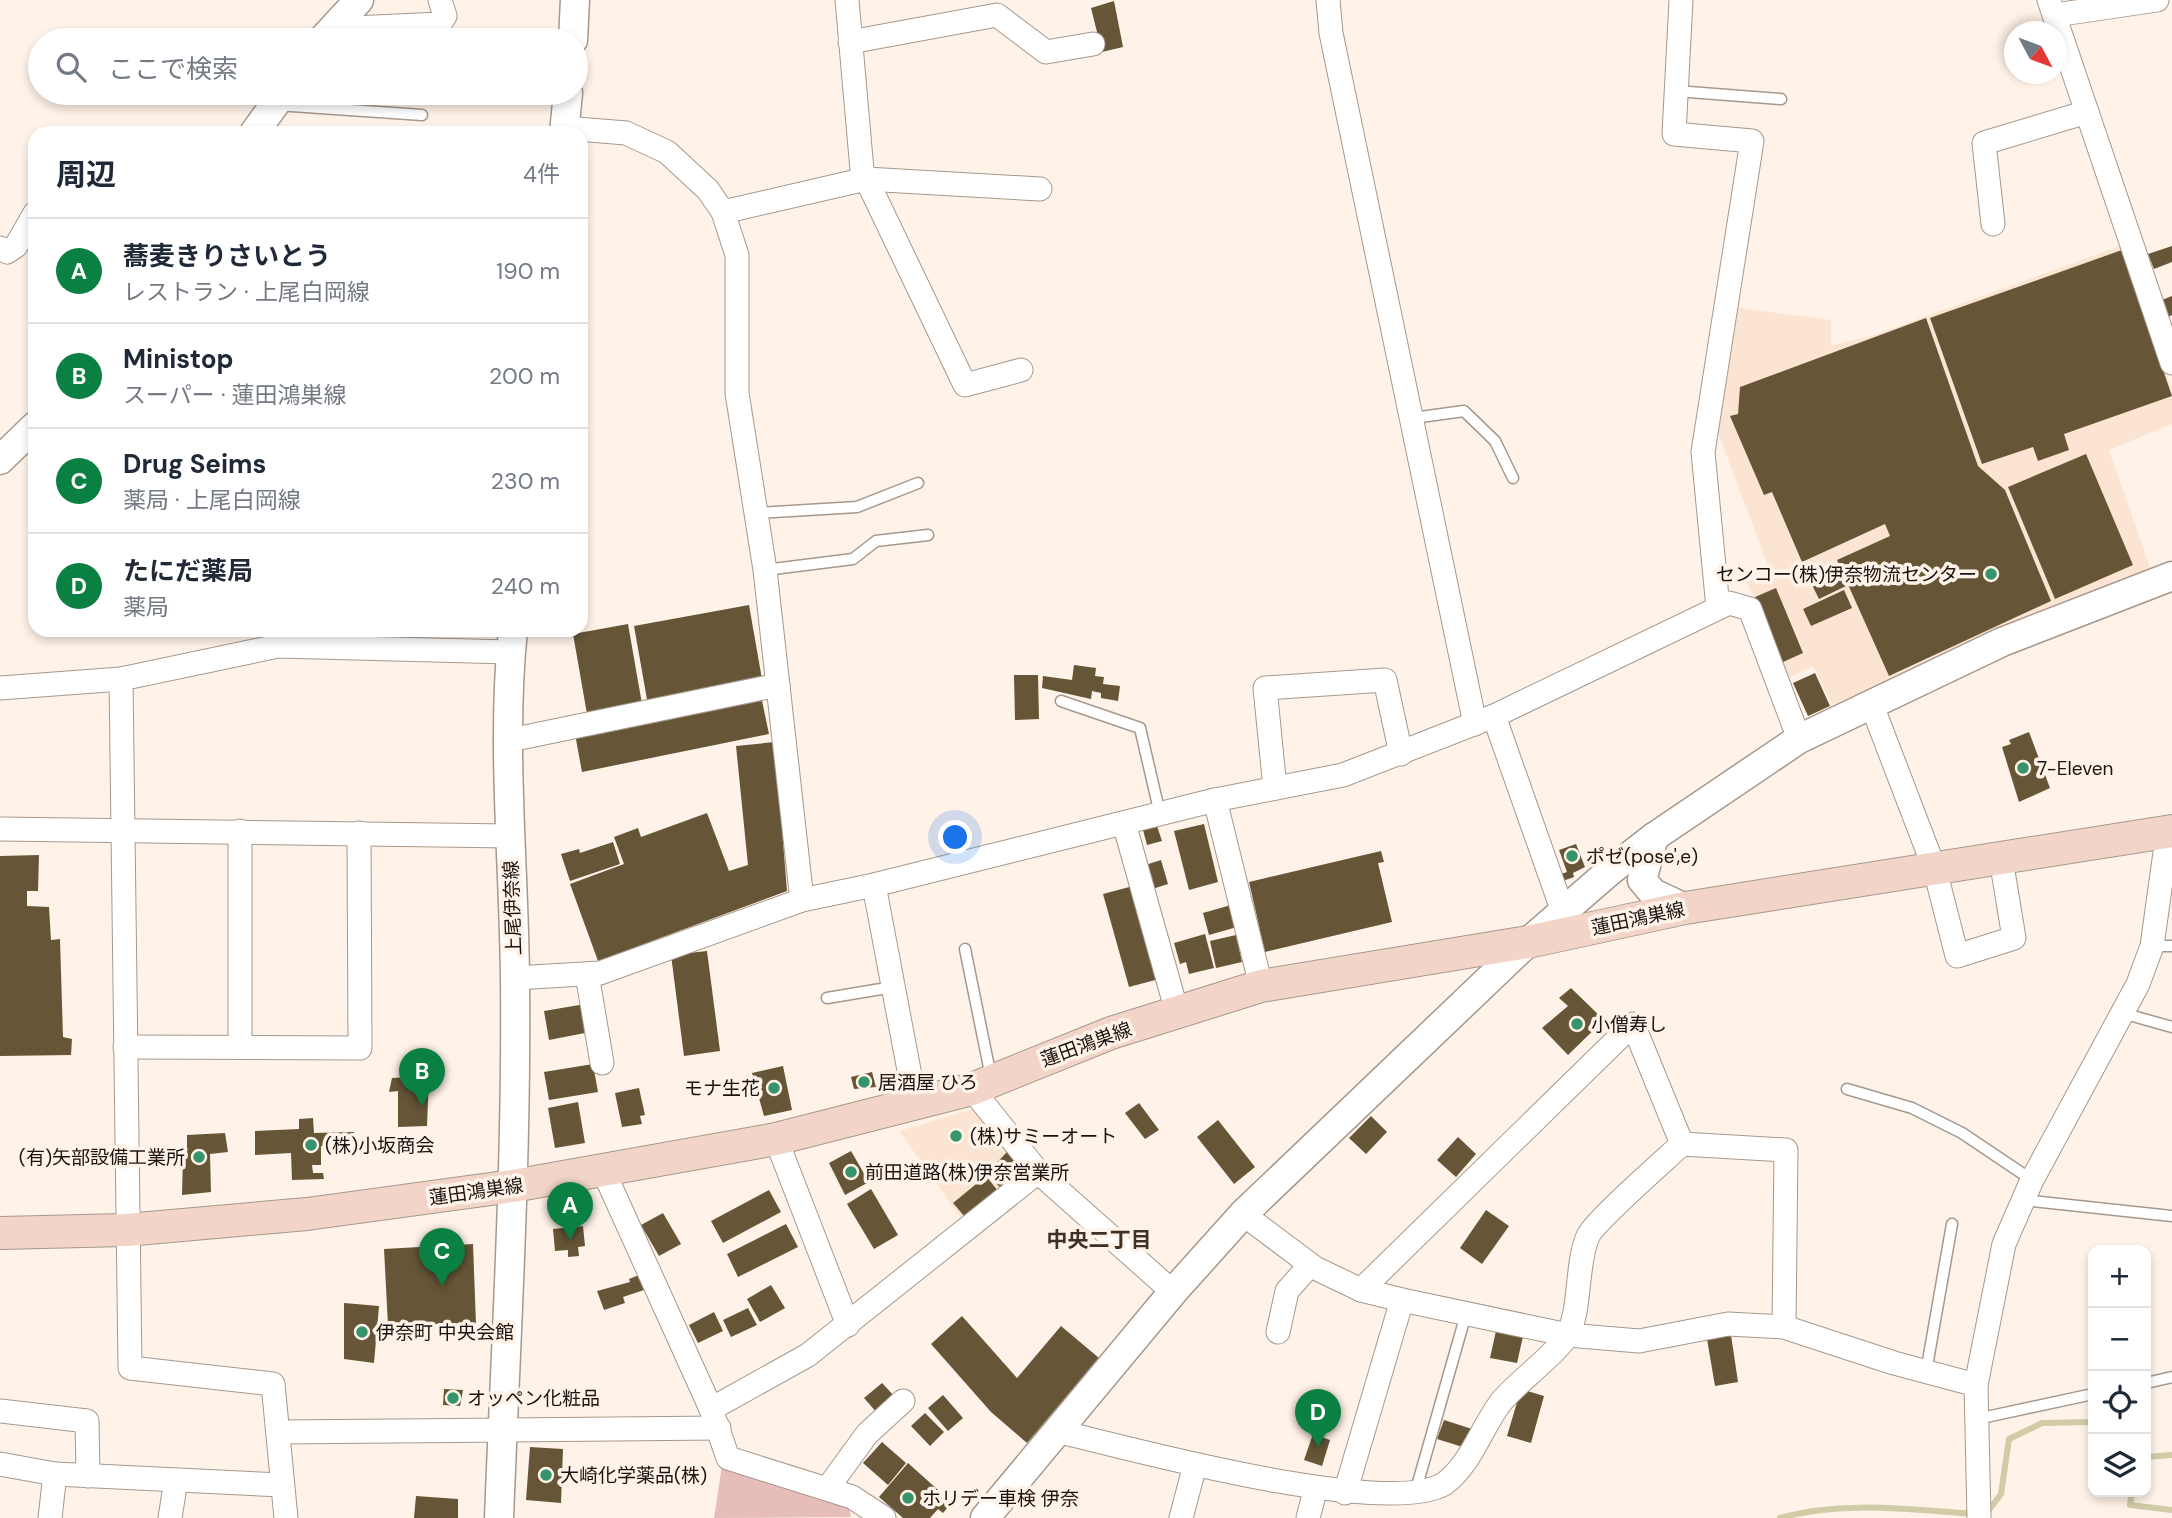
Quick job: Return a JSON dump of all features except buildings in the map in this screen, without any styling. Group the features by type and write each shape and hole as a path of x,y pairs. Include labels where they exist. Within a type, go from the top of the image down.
{"main road":[{"name":"蓮田鴻巣線","path":"0,1233 126,1230 307,1214 513,1186 776,1139 982,1085 1111,1032 1261,986 1528,942 1685,908 2170,831"}],"street":[{"path":"333,28 359,0"},
{"path":"395,28 440,24 445,16 440,0"},
{"path":"573,28 575,0"},
{"path":"847,0 862,170 866,179 965,385 1021,370"},
{"path":"1328,0 1331,33 1413,418 1485,720 1563,912"},
{"path":"1681,0 1674,134 1752,141 1703,452 1718,608"},
{"path":"2157,0 2052,8 2172,363"},
{"path":"850,43 998,15 1046,52 1093,44"},
{"path":"259,126 275,105"},
{"path":"565,126 567,105"},
{"path":"1993,224 1984,143 2087,112"},
{"path":"588,132 626,133 667,152 708,190 723,212 737,255 737,393 765,570 803,900"},
{"path":"723,212 866,179 1040,188"},
{"path":"2,254 16,246 28,225"},
{"path":"0,460 28,433"},
{"path":"985,1518 1173,1292 1243,1214 1528,942 1654,837 1799,740 1871,703 2002,642 2172,576"},
{"path":"515,978 600,973 803,900 874,885 1215,800 1343,775 1485,720 1730,603 1749,609 1799,740"},
{"path":"0,688 121,679 278,646 512,641"},
{"name":"上尾伊奈線","path":"499,1518 513,1186 515,978 510,836 512,641"},
{"path":"121,679 120,829 130,1368 273,1384 286,1518"},
{"path":"1275,788 1265,688 1385,680 1401,754"},
{"path":"510,740 778,685"},
{"path":"1871,703 1935,870 1957,956 2014,938 2001,859"},
{"path":"1215,800 1261,986"},
{"path":"1124,823 1177,1012"},
{"path":"0,829 510,836"},
{"path":"240,831 240,1047"},
{"path":"1979,1518 1976,1385 2004,1244 2027,1190 2138,984 2162,946 2170,831"},
{"path":"125,1046 360,1048 359,834"},
{"path":"1654,837 1642,880 1653,893 1685,908"},
{"path":"874,885 915,1102"},
{"path":"587,974 602,1063"},
{"path":"1361,1290 1633,1024 1682,1144"},
{"path":"982,1085 1038,1172 1173,1292"},
{"path":"776,1139 848,1325"},
{"path":"1057,1431 1195,1465 1315,1490 1389,1498 1414,1496 1443,1484 1467,1460 1501,1402 1568,1335 1588,1234 1682,1144 1786,1150 1784,1327"},
{"path":"604,1170 715,1419 728,1458 852,1497 871,1514"},
{"path":"279,1432 502,1430 715,1419 848,1325 1038,1172"},
{"path":"1243,1214 1310,1265 1361,1290 1402,1300 1568,1335 1639,1341 1728,1324 1784,1327 1976,1385"},
{"path":"1278,1332 1287,1291 1310,1265"},
{"path":"1345,1493 1402,1300"},
{"path":"827,1489 867,1434 903,1401"},
{"path":"0,1411 87,1421 88,1476"},
{"path":"0,1464 55,1474 282,1485"},
{"path":"1181,1518 1195,1465"},
{"path":"50,1518 55,1474"},
{"path":"170,1518 176,1480"},
{"path":"1308,1518 1315,1490"}],"lane":[{"path":"1676,92 1781,99"},
{"path":"333,105 422,115"},
{"path":"1413,418 1464,411 1495,441 1513,478"},
{"path":"756,513 857,507 918,483"},
{"path":"765,570 853,558 876,541 928,535"},
{"path":"1061,701 1140,729 1160,814"},
{"path":"965,949 982,1085"},
{"path":"827,998 893,987"},
{"path":"2122,1013 2172,1027"},
{"path":"1847,1088 1912,1108 1962,1133 2027,1190 2172,1216"},
{"path":"1926,1372 1952,1224"},
{"path":"1414,1496 1466,1314"},
{"path":"2151,1382 2172,1377"},
{"path":"1977,1419 2088,1395"}],"shaded area":[{"path":"2123,245 2172,390 2172,424 2109,450 2152,573 1832,705 1813,666 1789,678 1747,582 1770,571 1712,417 1731,307 1831,320 1831,346 1874,335"},
{"path":"977,1108 1024,1173 963,1221 899,1131"},
{"path":"722,1466 849,1508 851,1517 714,1518"}],"waterway":[{"path":"1986,1514 2001,1494 2009,1439 2042,1423 2088,1422"},
{"path":"2151,1457 2172,1455"},
{"path":"2131,1497 2130,1505 2172,1510"},
{"path":"1780,1518 1804,1512 1853,1508 1975,1514"}],"place":[{"name":"センコー(株)伊奈物流センター","path":"1991,574"},
{"name":"7-Eleven","path":"2023,768"},
{"name":"ポゼ(pose',e)","path":"1572,856"},
{"name":"小僧寿し","path":"1577,1024"},
{"name":"居酒屋 ひろ","path":"864,1082"},
{"name":"モナ生花","path":"774,1088"},
{"name":"Ministop","path":"422,1106"},
{"name":"(株)サミーオート","path":"956,1136"},
{"name":"(株)小坂商会","path":"311,1145"},
{"name":"(有)矢部設備工業所","path":"199,1157"},
{"name":"前田道路(株)伊奈営業所","path":"851,1172"},
{"name":"蕎麦きりさいとう","path":"570,1240"},
{"name":"Drug Seims","path":"442,1286"},
{"name":"伊奈町 中央会館","path":"362,1332"},
{"name":"オッペン化粧品","path":"453,1398"},
{"name":"たにだ薬局","path":"1318,1447"},
{"name":"大崎化学薬品(株)","path":"546,1475"},
{"name":"ホリデー車検 伊奈","path":"908,1498"}],"district":[{"name":"中央二丁目","path":"1099,1240"}]}
